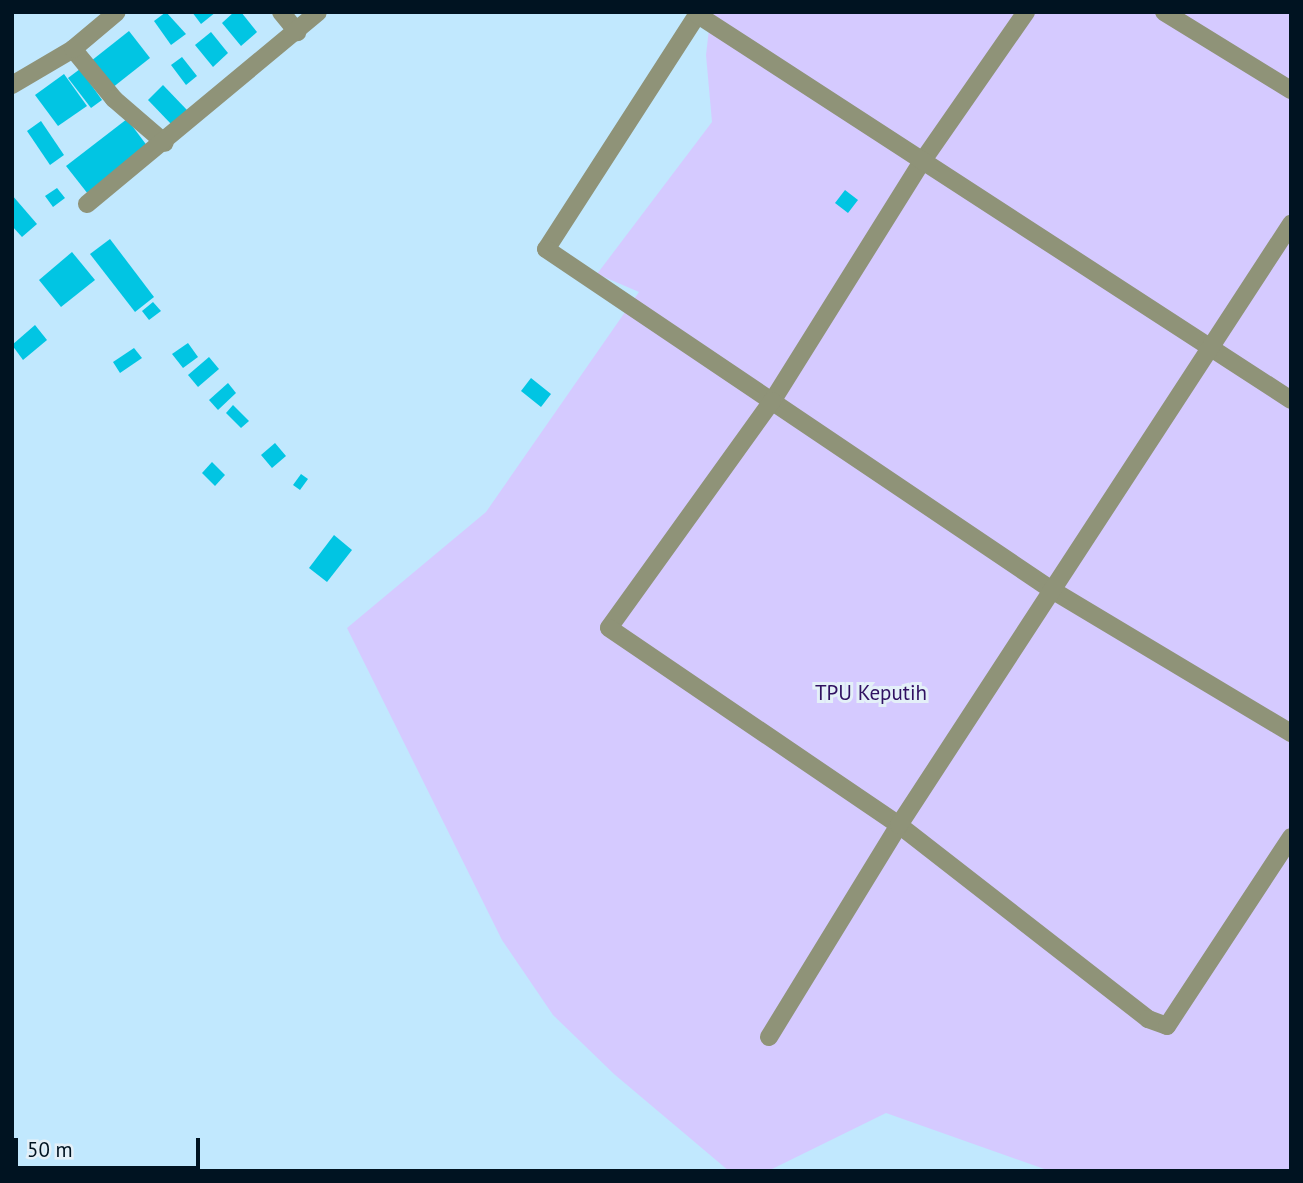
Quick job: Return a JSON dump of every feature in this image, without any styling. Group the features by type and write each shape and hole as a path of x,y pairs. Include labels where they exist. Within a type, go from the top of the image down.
{"street":[{"path":"12,85 73,49 117,12"},
{"path":"281,12 297,32"},
{"path":"87,204 165,143 318,12"},
{"path":"1026,12 921,163 772,401 609,628 899,825 1148,1019 1167,1026 1291,836"},
{"path":"1164,12 1291,90"},
{"path":"1291,400 921,163 699,14 546,249 1052,590 1291,733"},
{"path":"73,49 114,99 165,143"},
{"path":"769,1037 899,825 1208,346 1291,224"}],"green space":[{"name":"TPU Keputih","path":"711,12 1291,12 1291,1171 1050,1171 886,1113 768,1171 729,1171 614,1074 553,1015 502,940 347,628 486,512 639,292 597,274 712,122 706,55"}],"building":[{"path":"166,12 186,34 171,45 154,21"},
{"path":"192,12 216,12 201,24"},
{"path":"234,12 241,12 257,32 241,46 222,23"},
{"path":"129,31 150,58 112,88 91,61"},
{"path":"211,32 228,53 213,67 195,45"},
{"path":"182,57 197,76 186,85 171,65"},
{"path":"80,69 102,100 91,108 68,78"},
{"path":"64,74 87,106 58,126 35,95"},
{"path":"163,85 187,110 172,125 148,100"},
{"path":"127,119 148,147 88,194 66,166"},
{"path":"41,121 64,155 50,165 27,131"},
{"path":"57,188 65,198 53,207 45,196"},
{"path":"845,190 858,200 848,213 835,203"},
{"path":"12,195 37,224 22,237 12,226"},
{"path":"110,239 154,297 135,312 90,254"},
{"path":"72,252 95,280 61,307 39,280"},
{"path":"153,302 161,311 149,320 142,311"},
{"path":"35,325 47,340 23,360 12,345"},
{"path":"188,343 198,357 183,368 172,354"},
{"path":"134,348 142,358 120,373 113,362"},
{"path":"209,357 219,369 198,387 188,375"},
{"path":"531,378 551,394 541,407 521,391"},
{"path":"228,383 236,393 218,410 209,400"},
{"path":"233,405 249,421 241,428 226,413"},
{"path":"275,443 286,456 272,468 261,455"},
{"path":"212,462 225,475 215,486 202,473"},
{"path":"301,474 308,479 300,490 293,485"},
{"path":"334,535 352,550 327,582 309,568"}]}
